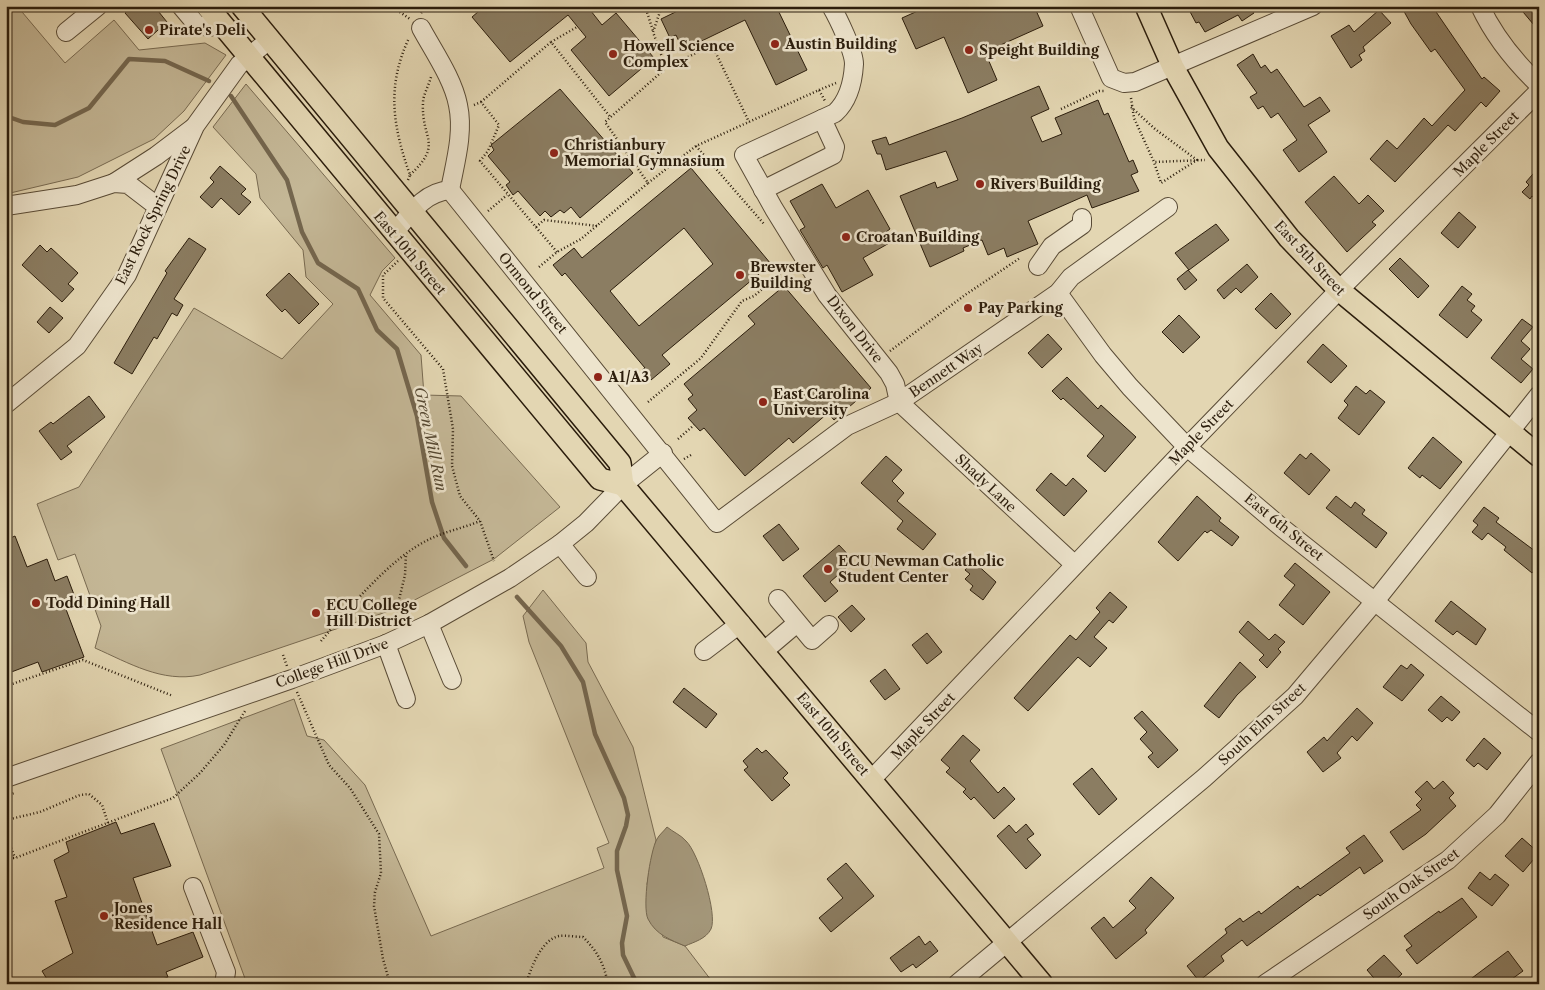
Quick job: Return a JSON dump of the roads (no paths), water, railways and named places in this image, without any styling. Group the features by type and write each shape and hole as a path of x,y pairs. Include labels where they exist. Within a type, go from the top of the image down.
{"main road":[{"name":"East 10th Street","path":"207,6 600,479 623,485"},
{"name":"East 10th Street","path":"242,6 413,210 620,463 623,485 741,623 1042,984"},
{"name":"East 5th Street","path":"1146,6 1173,67 1218,148 1289,238 1339,290 1539,456"}],"street":[{"path":"66,32 98,6"},
{"path":"181,6 196,25 209,27 222,24"},
{"path":"763,190 833,155 835,147 827,117 845,104 854,62 837,16 831,6"},
{"path":"1079,6 1111,78 1124,83 1135,82 1173,67 1313,6"},
{"path":"1480,6 1486,20 1517,64 1539,85"},
{"path":"394,233 413,210 431,195 440,191 450,190 460,139 458,105 437,58 417,24"},
{"name":"East Rock Spring Drive","path":"6,404 77,346 127,275 196,126 239,65 270,39"},
{"name":"Maple Street","path":"871,780 1074,564 1339,290 1539,91"},
{"name":"Dixon Drive","path":"827,117 744,155 763,190 827,295 889,373 895,384 899,402"},
{"path":"6,206 77,195 114,183 156,156 196,126"},
{"path":"114,183 128,184 158,207"},
{"name":"Ormond Street","path":"450,190 663,453 717,523"},
{"name":"Bennett Way","path":"717,523 847,426 899,402 1058,293 1071,277 1168,207"},
{"path":"1038,266 1052,246 1082,225 1082,218"},
{"name":"East 6th Street","path":"1058,293 1130,387 1187,447 1281,527 1376,600 1539,732"},
{"name":"South Elm Street","path":"956,984 1204,778 1295,696 1376,600 1539,395"},
{"name":"Shady Lane","path":"899,402 1074,564"},
{"path":"623,485 663,453"},
{"name":"College Hill Drive","path":"6,778 386,644 429,624 510,578 560,544 586,523 623,485"},
{"path":"560,544 587,577"},
{"path":"778,599 812,640 829,625"},
{"path":"704,651 741,623"},
{"path":"764,652 797,623"},
{"path":"429,624 452,680"},
{"path":"386,644 406,699"},
{"name":"South Oak Street","path":"1265,984 1448,860 1496,815 1539,762"},
{"path":"193,887 226,972 224,984"}],"waterway":[{"name":"Green Mill Run","path":"6,116 23,122 55,125 89,108 129,59 165,61 209,81"},
{"name":"Green Mill Run","path":"231,96 287,180 302,232 318,263 358,289 377,330 397,349 417,416 432,502 444,538 466,566"},
{"name":"Green Mill Run","path":"517,597 561,646 583,682 595,734 624,798 628,815 617,851 617,870 627,916 622,943 623,955 637,984"}],"place":[{"name":"Pirate's Deli","path":"149,30"},
{"name":"Austin Building","path":"775,44"},
{"name":"Speight Building","path":"969,50"},
{"name":"Howell Science Complex","path":"613,54"},
{"name":"Christianbury Memorial Gymnasium","path":"554,153"},
{"name":"Rivers Building","path":"980,184"},
{"name":"Croatan Building","path":"846,237"},
{"name":"Brewster Building","path":"740,275"},
{"name":"Pay Parking","path":"968,308"},
{"name":"A1/A3","path":"598,377"},
{"name":"East Carolina University","path":"763,402"},
{"name":"ECU Newman Catholic Student Center","path":"828,569"},
{"name":"Todd Dining Hall","path":"36,603"},
{"name":"ECU College Hill District","path":"316,613"},
{"name":"Jones Residence Hall","path":"104,916"}]}
